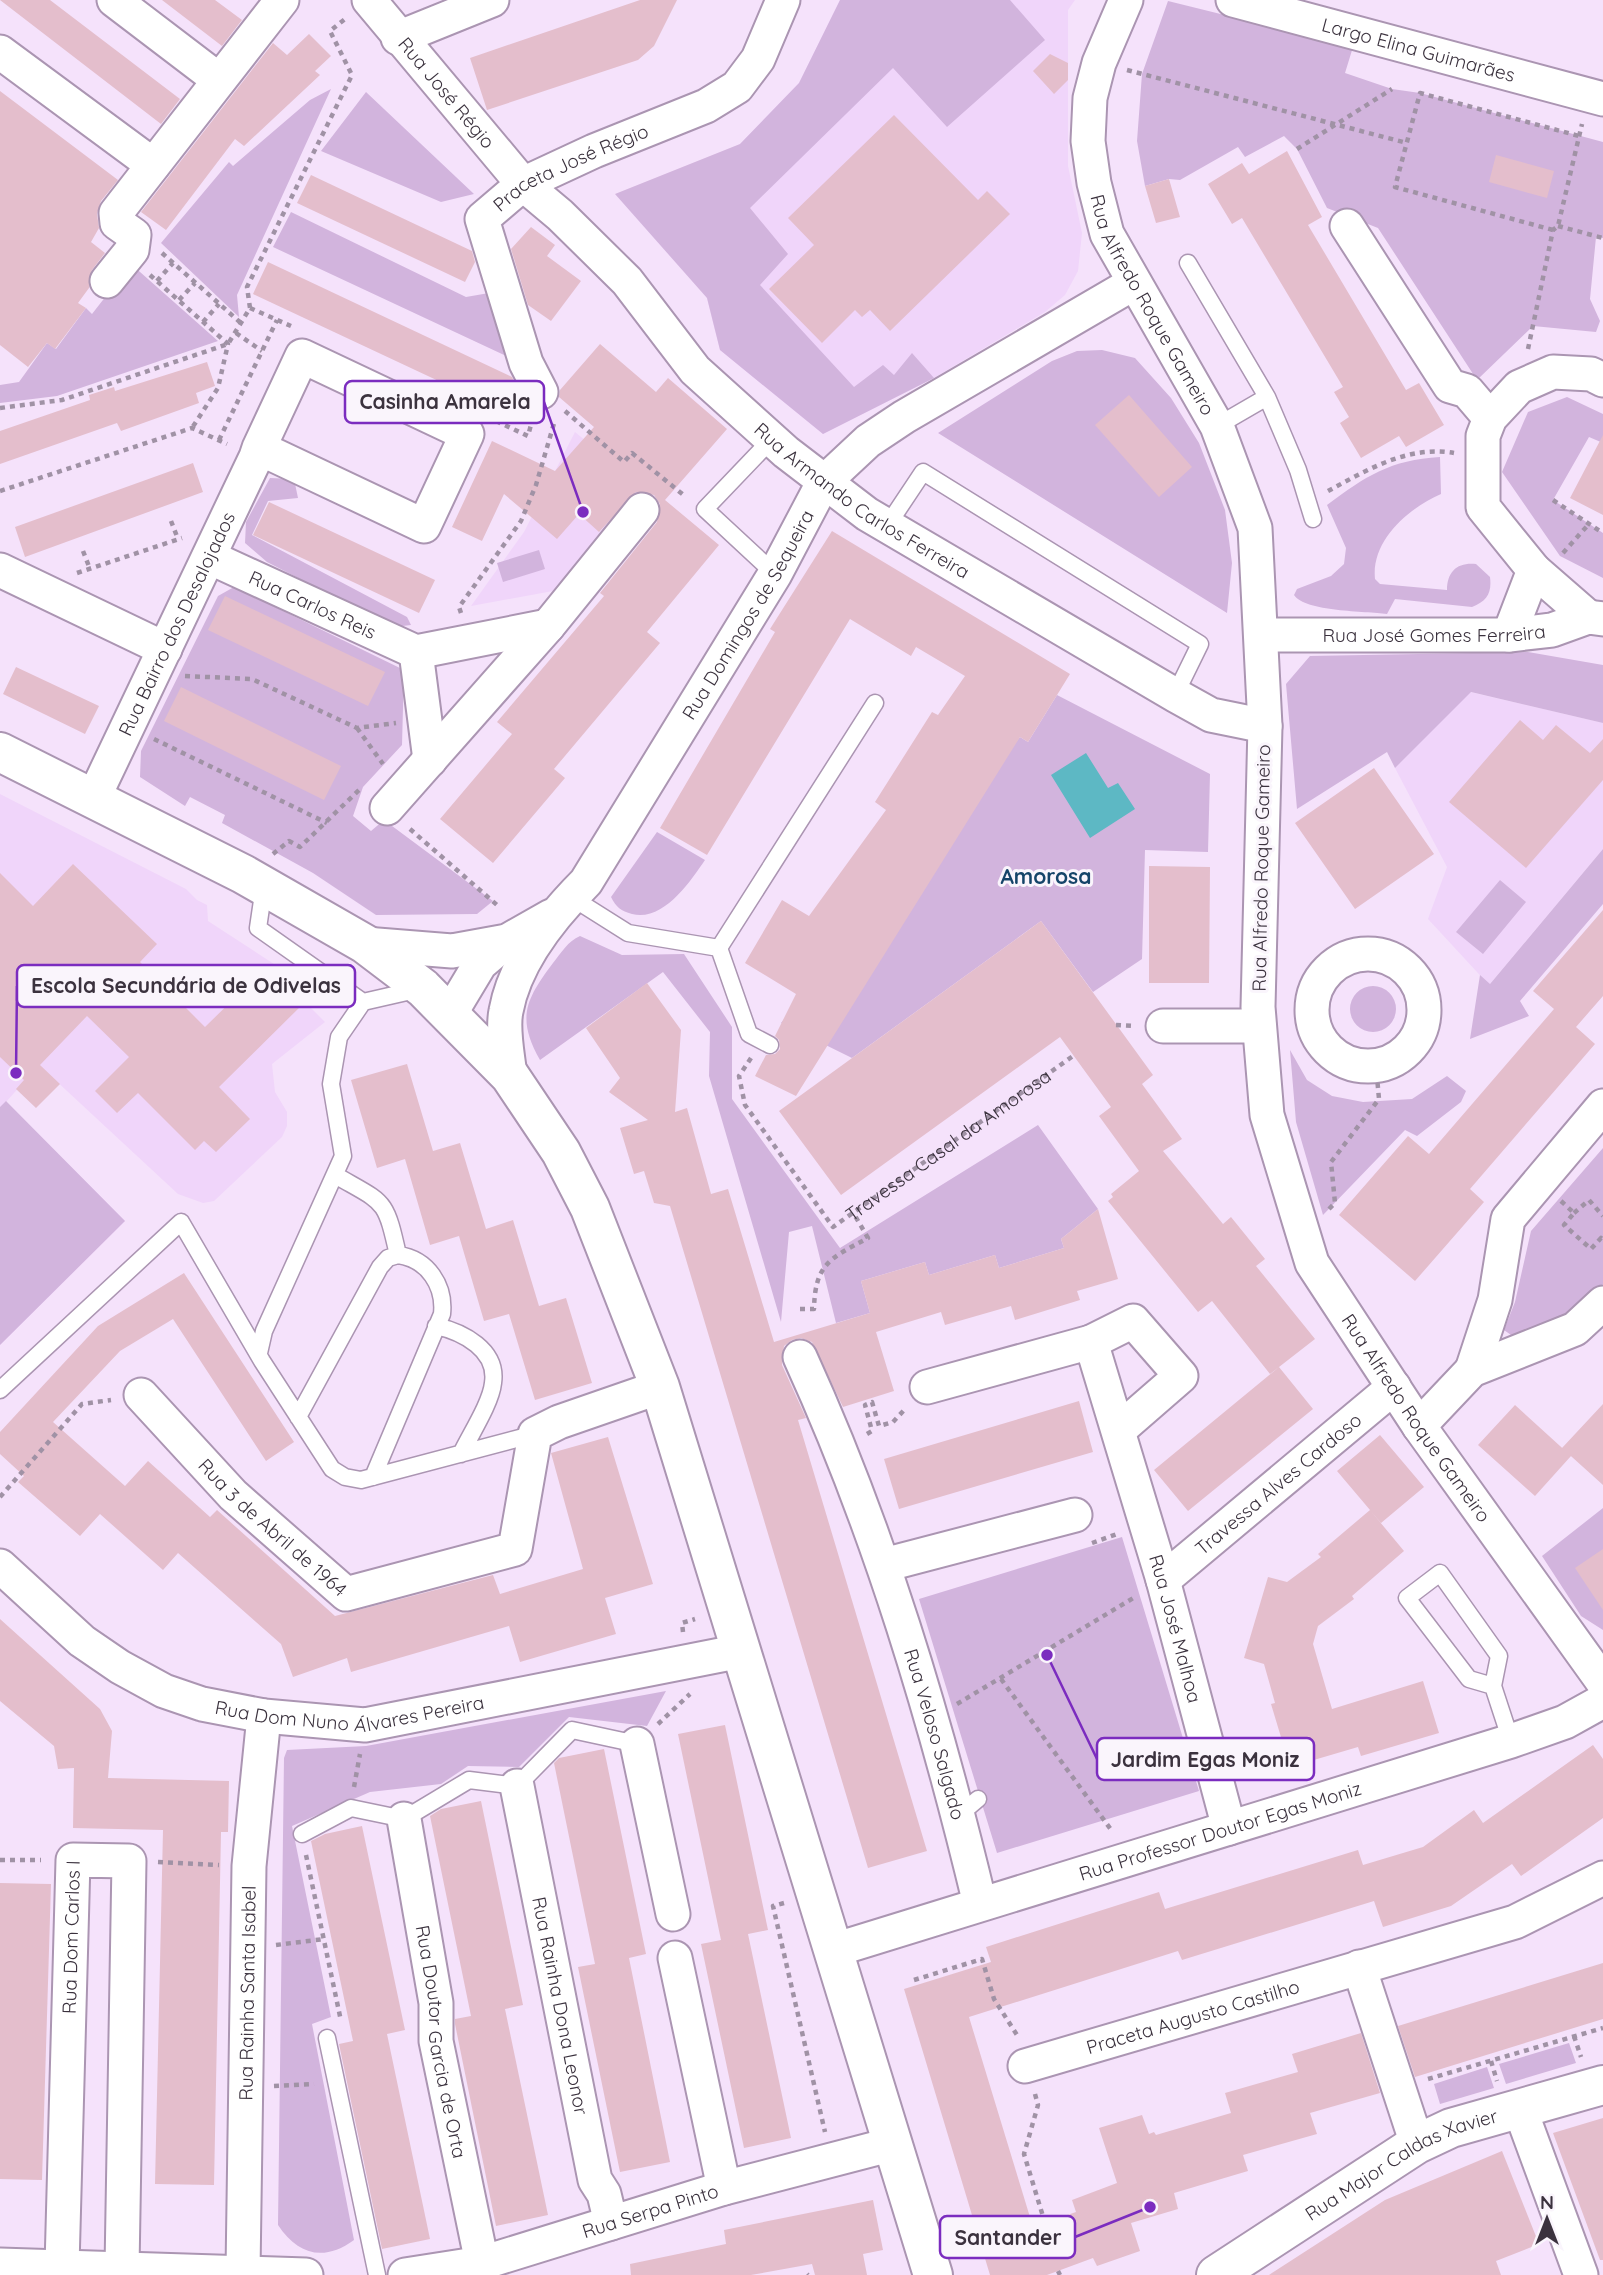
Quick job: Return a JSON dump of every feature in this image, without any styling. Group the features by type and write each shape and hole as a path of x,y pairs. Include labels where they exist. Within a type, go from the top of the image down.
{"main road":[{"path":"0,752 94,797 268,871 423,988 510,1076 561,1152 590,1208 660,1387 933,2275"},
{"name":"Rua Major Caldas Xavier","path":"1216,2275 1417,2144 1451,2128 1520,2109 1594,2076"}],"street":[{"path":"114,0 219,80"},
{"path":"107,281 132,250 134,235 117,223 116,213 282,0"},
{"path":"398,38 492,0"},
{"name":"Praceta José Régio","path":"550,399 526,363 482,219 523,184 594,151 706,106 737,87 758,59 783,0"},
{"name":"Rua Alfredo Roque Gameiro","path":"1126,0 1099,63 1090,98 1088,141 1094,183 1107,234 1217,426 1255,528 1265,726 1258,1016 1266,1115 1312,1263 1419,1426 1603,1682"},
{"name":"Largo Elina Guimarães","path":"1246,2 1596,98"},
{"name":"Rua José Régio","path":"358,8 398,38 523,184"},
{"path":"0,52 153,165"},
{"name":"Rua Armando Carlos Ferreira","path":"523,184 560,215 627,281 695,370 824,483 887,526 1211,715 1265,726"},
{"path":"1347,226 1450,386 1467,391 1490,418"},
{"name":"Rua Domingos de Sequeira","path":"564,905 586,882 775,574 804,515 824,483 868,441 904,417 1135,283"},
{"name":"Rua Bairro dos Desalojados","path":"94,797 302,356 467,434 424,526 257,453"},
{"path":"1596,618 1534,570 1483,507 1483,436 1490,418 1518,387 1553,372 1591,374 1603,380"},
{"path":"387,808 548,626 642,510"},
{"name":"Rua Carlos Reis","path":"213,547 416,652"},
{"path":"0,570 58,598 159,662"},
{"path":"1509,635 1534,570"},
{"name":"Rua José Gomes Ferreira","path":"1261,635 1509,635 1552,629 1596,618"},
{"path":"430,760 416,652 548,626"},
{"path":"450,1014 474,1009 515,952 564,905"},
{"path":"365,944 452,951 515,952"},
{"path":"510,1076 505,1012 515,952"},
{"path":"1374,954 1392,958 1407,968 1418,983 1424,1000 1425,1018 1419,1036 1408,1050 1394,1061 1376,1066 1360,1066 1329,1052 1319,1039 1311,1007 1315,989 1325,974 1339,962 1356,955 1374,954"},
{"path":"1163,1026 1258,1016 1311,1007"},
{"path":"1472,1370 1495,1300 1508,1219 1603,1107"},
{"path":"1419,1426 1472,1370 1575,1329 1603,1303"},
{"path":"927,1387 1091,1342 1133,1321 1181,1376 1120,1429"},
{"name":"Rua José Malhoa","path":"1091,1342 1120,1429 1163,1580 1229,1828"},
{"name":"Rua Veloso Salgado","path":"800,1357 842,1449 884,1565 930,1719 968,1807 980,1904"},
{"path":"535,1434 559,1422 660,1387"},
{"name":"Travessa Alves Cardoso","path":"1163,1580 1394,1387"},
{"name":"Rua 3 de Abril de 1964","path":"141,1395 233,1495 346,1594 515,1549 535,1434"},
{"path":"884,1565 1078,1531"},
{"name":"Rua Dom Nuno Álvares Pereira","path":"0,1566 82,1642 120,1667 164,1691 202,1704 264,1716 365,1725 741,1651"},
{"name":"Rua Professor Doutor Egas Moniz","path":"834,1950 1511,1741 1565,1722 1603,1701"},
{"name":"Rua Rainha Santa Isabel","path":"243,2271 249,1866 264,1716"},
{"path":"637,1744 673,1914"},
{"name":"Rua Rainha Dona Leonor","path":"517,1786 594,2180 604,2194 611,2223"},
{"name":"Rua Doutor Garcia de Orta","path":"404,1819 436,2003 436,2041 482,2263"},
{"name":"Rua Dom Carlos I","path":"62,2266 73,1860 129,1861 122,2267"},
{"name":"Praceta Augusto Castilho","path":"1026,2066 1515,1922 1603,1878"},
{"path":"675,1958 724,2188"},
{"path":"1359,1967 1417,2144"},
{"path":"1520,2109 1581,2275"},
{"name":"Rua Serpa Pinto","path":"405,2275 482,2263 724,2188 893,2144"},
{"path":"0,2264 306,2275"}],"lane":[{"path":"1188,263 1267,397 1298,470 1313,519"},
{"path":"1217,426 1267,397"},
{"path":"772,439 705,509 775,574"},
{"path":"887,526 923,472 1200,643 1175,695"},
{"path":"719,948 875,703"},
{"path":"268,871 258,928 363,1002"},
{"path":"564,905 628,933 719,948"},
{"path":"719,948 749,1034 766,1043"},
{"path":"259,1353 264,1331 343,1156 331,1084 339,1037 363,1002 423,988"},
{"path":"335,1175 381,1202 390,1217 398,1255"},
{"path":"0,1390 181,1222 298,1417 332,1469 345,1477 361,1480 535,1434"},
{"path":"298,1417 380,1267 388,1258 407,1256 439,1282 444,1301 373,1477"},
{"path":"436,1326 471,1339 486,1355 493,1373 492,1389 461,1454"},
{"path":"1493,1686 1469,1679 1407,1598 1440,1573 1499,1657 1493,1686 1511,1741"},
{"path":"302,1834 351,1808 404,1819 469,1780 517,1786 572,1730 637,1744"},
{"path":"327,2038 377,2275"}],"path":[{"path":"0,491 192,428 218,388 228,344 250,307 247,287 352,75 330,31 358,8"},
{"path":"1099,63 1407,143"},
{"path":"1297,149 1392,89"},
{"path":"1579,136 1420,93 1395,187 1603,238"},
{"path":"1518,387 1579,136 1596,98"},
{"path":"155,247 242,324"},
{"path":"157,281 173,263"},
{"path":"148,273 228,344"},
{"path":"179,300 195,283"},
{"path":"204,322 219,304"},
{"path":"219,440 277,320"},
{"path":"236,333 262,351"},
{"path":"0,408 62,400 228,344"},
{"path":"550,399 624,462 632,453 693,503 705,509"},
{"path":"467,642 459,607 521,521 536,485 550,399"},
{"path":"192,428 257,453"},
{"path":"1345,482 1389,459 1441,451"},
{"path":"1553,500 1603,533"},
{"path":"171,521 178,539"},
{"path":"58,598 71,575 203,530 213,547"},
{"path":"83,551 90,569"},
{"path":"159,662 252,679 357,728 384,766"},
{"path":"357,728 425,719"},
{"path":"128,727 327,823"},
{"path":"268,871 289,841 300,847 321,829"},
{"path":"430,847 497,905 515,952"},
{"name":"Travessa Casal da Amorosa","path":"766,1043 739,1076 745,1105 833,1227 1073,1056"},
{"path":"1323,1215 1335,1203 1331,1162 1379,1099 1376,1066"},
{"path":"1539,1182 1574,1213"},
{"path":"1602,1237 1591,1249 1564,1225 1589,1200 1603,1216"},
{"path":"800,1308 814,1309 818,1276 829,1259 868,1238 854,1214"},
{"path":"0,1497 82,1404 141,1395"},
{"path":"872,1431 864,1405 872,1402 879,1426 888,1423"},
{"path":"1078,1531 1120,1533"},
{"path":"930,1719 1163,1580"},
{"path":"1001,1679 1132,1858"},
{"path":"351,1808 365,1725"},
{"path":"302,1834 344,2035 327,2038"},
{"path":"0,1860 73,1860"},
{"path":"162,1862 221,1865"},
{"path":"793,1901 773,1906 832,2160"},
{"path":"248,1948 324,1939"},
{"path":"914,1980 982,1959 994,1999 1016,2031 1038,2105 1024,2154 1045,2223"},
{"path":"1417,2083 1603,2028"},
{"path":"1574,2036 1594,2076"},
{"path":"245,2088 336,2082"}],"shaded area":[{"path":"840,0 1075,0 1068,10 1068,166 1082,233 1078,271 1065,295 1045,312 934,378 823,434 720,350 683,203 799,83"},
{"path":"840,0 1010,0 1045,40 947,127 893,68 750,208 788,254 760,285 854,387 883,365 894,375 912,353 934,378 823,434 720,350 707,298 615,194 740,144 799,83"},
{"path":"1168,1 1353,47 1345,73 1392,89 1420,93 1603,142 1603,238 1596,237 1590,299 1600,321 1596,332 1533,326 1477,380 1378,228 1327,208 1297,149 1284,136 1245,157 1238,147 1180,180 1169,179 1145,186 1137,141 1142,74"},
{"path":"331,89 237,295 239,317 161,243 229,162 233,166 310,100"},
{"path":"366,92 474,194 441,202 321,151"},
{"path":"291,212 466,297 489,293 515,360 273,247"},
{"path":"131,264 218,341 57,396 0,403 0,385 19,382 47,343 56,349 86,308 92,314"},
{"path":"1102,350 1135,358 1171,398 1199,443 1225,510 1232,563 1227,613 938,433 1052,361 1077,351"},
{"path":"1567,397 1603,414 1603,443 1589,437 1553,500 1603,533 1603,578 1560,556 1502,472 1528,412"},
{"path":"575,432 649,493 564,589 471,606 524,532"},
{"path":"1440,457 1441,494 1417,508 1394,527 1379,551 1375,579 1380,584 1447,590 1449,578 1455,569 1476,564 1490,577 1490,588 1485,599 1472,607 1395,599 1387,614 1323,608 1300,601 1294,595 1297,589 1331,576 1344,564 1346,548 1327,505 1379,471 1407,462"},
{"path":"270,478 294,479 298,498 268,501 252,535 407,617 411,625 394,627 267,562 245,543 246,522"},
{"path":"539,550 545,569 503,582 497,563"},
{"path":"234,587 404,670 402,745 363,787 353,816 371,831 384,820 493,901 477,914 376,915 313,873 222,823 225,815 190,797 185,806 140,777 141,751 218,596"},
{"path":"1528,652 1603,665 1603,723 1471,692 1395,768 1387,752 1297,809 1286,684 1310,656"},
{"path":"1470,692 1603,723 1603,849 1489,985 1428,919 1447,867 1395,768"},
{"path":"1057,695 1210,774 1208,852 1145,850 1142,959 1093,992 1041,921 852,1058 781,1023 1020,737 1028,742"},
{"path":"0,794 186,889 207,905 208,921 314,990 304,1001 325,1022 272,1064 275,1092 287,1112 287,1126 282,1137 214,1201 203,1203 178,1194 39,1065 6,1102 125,1221 0,1345"},
{"path":"657,832 705,860 692,879 665,906 643,915 628,913 619,908 611,897"},
{"path":"1603,849 1603,904 1520,1001 1529,1016 1470,1039 1480,975 1490,984"},
{"path":"1500,880 1526,902 1483,954 1456,932"},
{"path":"580,936 622,955 684,954 732,1027 732,1099 840,1248 1038,1125 1098,1209 1061,1239 1064,1248 999,1268 995,1255 929,1275 925,1262 861,1281 870,1313 836,1323 812,1226 789,1232 781,1322 709,1076 710,1032 663,972 540,1060 528,1032 527,1009 536,987 562,951"},
{"path":"1373,986 1390,992 1396,1009 1390,1026 1373,1032 1356,1026 1350,1009 1356,992"},
{"path":"1290,1050 1307,1080 1332,1096 1363,1102 1412,1099 1447,1076 1466,1091 1461,1102 1417,1136 1405,1130 1323,1215 1296,1122"},
{"path":"6,1101 125,1221 0,1345 0,1107"},
{"path":"1603,1148 1603,1284 1561,1323 1518,1340 1504,1330 1515,1302 1531,1231"},
{"path":"1603,1508 1603,1630 1581,1616 1542,1556"},
{"path":"1122,1537 1199,1791 997,1853 919,1599"},
{"path":"666,1691 647,1726 569,1717 519,1767 468,1766 441,1784 370,1792 292,1826 331,2017 312,2024 354,2240 343,2247 322,2253 303,2249 278,2225 284,1758 287,1750 366,1746"},
{"path":"1569,2043 1576,2063 1506,2084 1499,2064"},
{"path":"1487,2067 1494,2088 1440,2104 1434,2084"}],"water":[{"path":"1086,753 1108,788 1118,783 1135,809 1090,838 1051,775"}],"building":[{"path":"0,0 50,0 180,99 161,124"},
{"path":"162,0 215,0 242,20 222,46"},
{"path":"640,0 677,0 654,46 638,60 487,110 470,58"},
{"path":"309,34 331,56 315,71 320,75 244,146 235,139 166,230 141,212 273,43 287,55"},
{"path":"1050,54 1068,63 1068,80 1054,94 1033,71"},
{"path":"0,91 118,180 101,201 97,214 99,228 91,242 105,253 92,270 89,288 78,303 86,308 55,349 47,343 28,367 0,345"},
{"path":"894,115 978,200 987,191 1010,214 890,331 870,310 862,317 855,310 822,343 769,289 814,245 788,218"},
{"path":"1287,151 1322,217 1308,225 1406,390 1419,383 1444,425 1406,447 1399,436 1361,458 1340,423 1349,417 1334,392 1343,387 1242,218 1232,224 1208,184 1242,163 1249,174"},
{"path":"1496,155 1554,171 1547,198 1489,182"},
{"path":"311,175 472,251 475,262 465,282 297,203"},
{"path":"1169,179 1180,217 1156,223 1145,186"},
{"path":"531,227 555,245 547,256 581,281 551,321 528,305 511,249"},
{"path":"268,262 512,377 520,393 509,414 253,294"},
{"path":"600,344 656,392 668,378 727,429 665,500 719,545 647,632 660,643 554,769 565,778 493,863 440,819 512,734 497,722 604,596 600,593 657,522 660,504 654,495 636,492 599,532 579,514 557,539 504,494 482,541 452,527 492,441 555,471 594,427 559,397 560,390"},
{"path":"207,362 215,386 196,393 199,403 121,431 117,423 0,464 0,431 90,400 89,395 114,387 115,391"},
{"path":"1129,395 1192,467 1159,497 1095,425"},
{"path":"1603,435 1603,515 1570,498"},
{"path":"193,463 203,492 25,557 15,527"},
{"path":"269,502 435,580 419,613 253,535"},
{"path":"832,531 1070,674 1028,742 1020,737 796,1096 755,1076 766,1055 775,1054 780,1049 779,1040 775,1036 796,994 745,963 782,900 809,916 886,810 875,802 932,712 938,715 965,676 916,647 911,656 850,619 707,855 660,828 775,632 770,629"},
{"path":"225,596 385,672 368,706 208,630"},
{"path":"16,667 99,706 85,734 3,694"},
{"path":"181,687 341,766 324,800 164,721"},
{"path":"1520,720 1543,740 1556,725 1590,753 1603,739 1603,780 1526,868 1449,802"},
{"path":"1374,768 1434,854 1355,909 1295,823"},
{"path":"73,864 157,944 140,962 205,1027 253,980 269,996 281,984 302,1005 219,1087 250,1119 216,1152 204,1141 195,1150 138,1093 117,1113 95,1091 129,1057 87,1016 40,1065 60,1084 36,1108 16,1089 24,1080 0,1057 0,873 33,906"},
{"path":"1149,866 1210,867 1209,983 1149,983"},
{"path":"1603,910 1603,996 1576,1027 1595,1044 1470,1189 1484,1202 1415,1281 1339,1215 1408,1136 1429,1154 1554,1009 1533,991"},
{"path":"1041,921 1153,1075 1142,1084 1182,1139 1163,1151 1223,1224 1231,1217 1265,1259 1256,1266 1315,1339 1270,1374 1212,1301 1198,1312 1108,1201 1113,1197 1111,1194 1139,1171 1099,1116 1111,1107 1060,1037 841,1195 779,1111"},
{"path":"647,983 681,1030 675,1112 687,1108 711,1194 728,1189 774,1342 870,1313 861,1281 925,1262 929,1275 995,1255 999,1268 1064,1248 1061,1239 1098,1209 1118,1279 1077,1291 1080,1300 1015,1320 1011,1306 945,1325 941,1312 876,1332 894,1391 843,1407 812,1342 801,1338 784,1346 782,1365 806,1418 798,1420 927,1851 868,1868 670,1206 654,1203 644,1171 634,1174 620,1128 648,1120 609,1092 620,1078 586,1028"},
{"path":"407,1064 433,1151 460,1143 486,1229 513,1220 539,1306 566,1298 592,1383 535,1400 509,1314 484,1321 459,1236 430,1245 405,1159 377,1168 351,1080"},
{"path":"184,1273 294,1442 266,1461 173,1319 120,1351 53,1422 125,1486 148,1461 210,1517 217,1510 335,1616 493,1575 500,1594 583,1569 551,1453 608,1437 653,1584 605,1598 616,1634 520,1662 509,1626 351,1672 347,1658 293,1677 281,1644 178,1553 163,1570 100,1514 80,1536 18,1482 24,1476 0,1454 0,1432 98,1326"},
{"path":"1279,1367 1313,1409 1188,1511 1154,1470"},
{"path":"1079,1401 1093,1452 899,1509 884,1459"},
{"path":"1603,1404 1603,1485 1562,1448"},
{"path":"1515,1405 1571,1456 1535,1496 1478,1445"},
{"path":"1380,1435 1424,1487 1381,1523 1337,1471"},
{"path":"1370,1510 1404,1551 1352,1596 1354,1599 1318,1626 1313,1644 1332,1709 1423,1681 1439,1733 1361,1756 1358,1747 1290,1767 1271,1704 1275,1703 1264,1664 1244,1658 1268,1577 1287,1582 1321,1557 1318,1554"},
{"path":"1603,1549 1603,1610 1575,1568"},
{"path":"0,1619 100,1709 112,1731 108,1778 229,1781 228,1832 221,1832 214,2185 155,2184 163,1830 73,1828 74,1768 58,1769 54,1746 0,1701"},
{"path":"725,1725 768,1930 748,1934 791,2138 744,2148 701,1944 721,1940 678,1734"},
{"path":"1593,1745 1603,1759 1603,1818 1521,1876 1512,1864 1451,1906 1383,1927 1374,1901 1182,1960 1178,1951 969,2017 1033,2227 1076,2212 1072,2200 1117,2183 1099,2128 1142,2115 1149,2134 1154,2132 1156,2135 1231,2113 1225,2093 1298,2072 1292,2054 1361,2033 1380,2093 1310,2113 1317,2134 1243,2155 1248,2171 1174,2193 1178,2209 1131,2223 1140,2251 1097,2266 1093,2258 1047,2275 990,2275 904,1989 991,1962 986,1947 1159,1892 1165,1909 1358,1850 1363,1865 1423,1847 1474,1810 1483,1823"},
{"path":"604,1749 646,1954 629,1958 670,2162 620,2172 578,1967 595,1964 554,1763 559,1758"},
{"path":"481,1801 523,2005 505,2009 548,2215 496,2226 455,2024 455,2019 471,2016 430,1816 441,1809"},
{"path":"362,1826 405,2030 387,2034 430,2239 382,2249 339,2044 353,2041 311,1841 325,1834"},
{"path":"0,1883 51,1884 42,2180 0,2179"},
{"path":"1603,1963 1603,2019 1415,2077 1398,2026"},
{"path":"1603,2118 1603,2260 1600,2260 1553,2133"},
{"path":"1502,2151 1539,2244 1496,2261 1501,2275 1269,2275 1385,2200"},
{"path":"873,2200 883,2250 863,2254 867,2275 815,2275 812,2264 751,2275 631,2275 630,2264 726,2244 724,2230"}],"place":[{"name":"Casinha Amarela","path":"583,512"},
{"name":"Escola Secundária de Odivelas","path":"16,1073"},
{"name":"Jardim Egas Moniz","path":"1047,1655"},
{"name":"Santander","path":"1150,2207"}],"district":[{"name":"Amorosa","path":"1046,877"}]}
